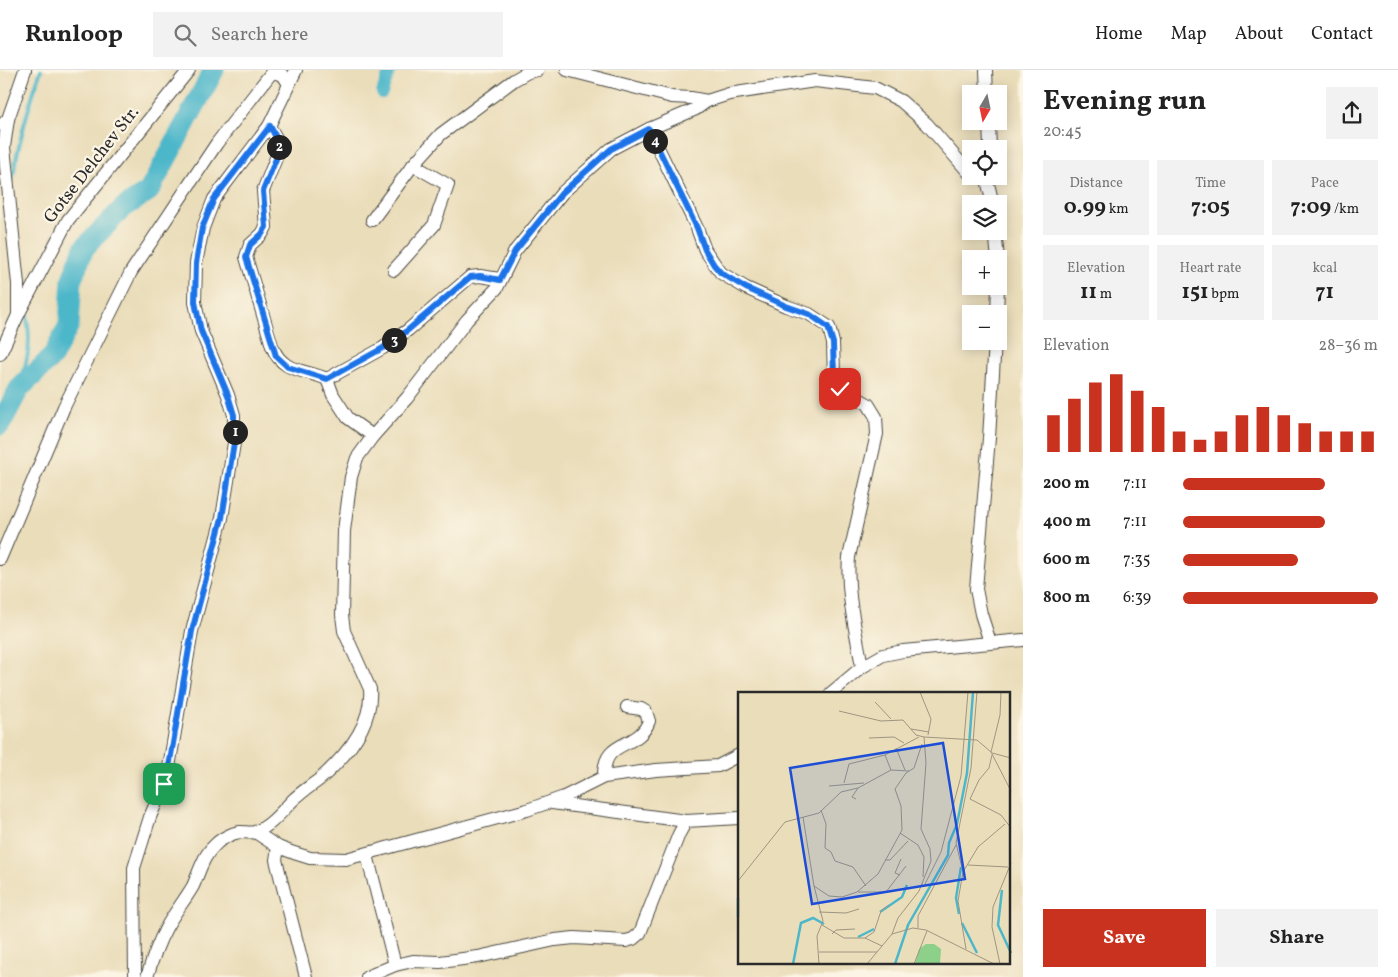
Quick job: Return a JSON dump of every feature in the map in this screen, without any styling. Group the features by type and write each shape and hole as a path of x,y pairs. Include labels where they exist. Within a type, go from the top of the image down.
{"street":[{"path":"18,315 18,284 4,147 4,123 25,70"},
{"name":"Gotse Delchev Str.","path":"0,354 18,315 68,220 189,70"},
{"path":"135,977 134,868 146,826 164,784 169,767 192,631 222,518 234,443 234,415 228,395 201,331 195,302 196,263 202,228 214,199 270,126 296,70"},
{"path":"372,220 413,165 441,134 514,80 528,72 538,70"},
{"path":"567,70 672,97 707,101"},
{"path":"986,70 987,85"},
{"path":"0,559 64,407 131,272 217,143 272,72 283,75 289,84"},
{"path":"255,832 285,810 292,801 340,759 353,743 368,713 371,698 370,689 344,631 342,615 344,531 351,477 357,458 373,436 407,398 467,320 497,288 515,251 562,193 611,149 649,129 696,109 707,101 729,94 815,81 876,88 901,101 927,124 962,164"},
{"path":"270,126 279,143 278,154 263,191 266,227 262,234 250,245 246,257 276,356 288,367 327,379 383,348 408,330 470,277 480,276 500,280"},
{"path":"649,129 697,228 705,250 714,265 721,273 746,288 809,314 828,327 833,343 834,376 840,389 868,404 876,417 877,434 873,457 849,557 848,571 851,612 862,666"},
{"path":"394,270 434,225 448,185 413,165"},
{"path":"990,642 981,614 976,589 990,438 995,350"},
{"path":"327,379 333,395 348,418 373,436"},
{"path":"832,692 862,666 883,655 970,646 990,642 1023,640"},
{"path":"604,777 606,758 614,750 643,733 649,721 646,712 641,709 627,707"},
{"path":"147,977 152,957 166,928 192,887 211,850 223,838 237,832 255,832 278,847 294,853 319,858 346,859 507,816 550,802 604,777 656,770 718,766 738,756"},
{"path":"550,802 686,821 738,818"},
{"path":"367,977 395,965 413,961 440,962 478,957 555,940 574,938 626,941 633,939 640,933 679,834 686,821"},
{"path":"278,847 276,860 306,977"},
{"path":"366,855 395,965"}],"waterway":[{"path":"12,180 24,124 41,70"},
{"path":"0,425 19,389 53,356 69,325 72,279 84,248 123,208 149,191 214,70"},
{"path":"382,93 390,70"},
{"path":"19,389 25,368 29,341 25,308"}],"route":[{"path":"164,784 169,767 192,631 222,518 232,460 235,428 234,415 228,395 201,331 195,302 196,263 202,228 214,199 270,126 279,143 278,154 263,191 266,227 262,234 247,249 246,257 272,346 276,356 288,367 327,379 383,348 433,310 470,277 480,276 500,280 515,251 562,193 611,149 649,129 697,228 705,250 714,265 721,273 746,288 809,314 828,327 833,343 834,376 840,389"}]}
